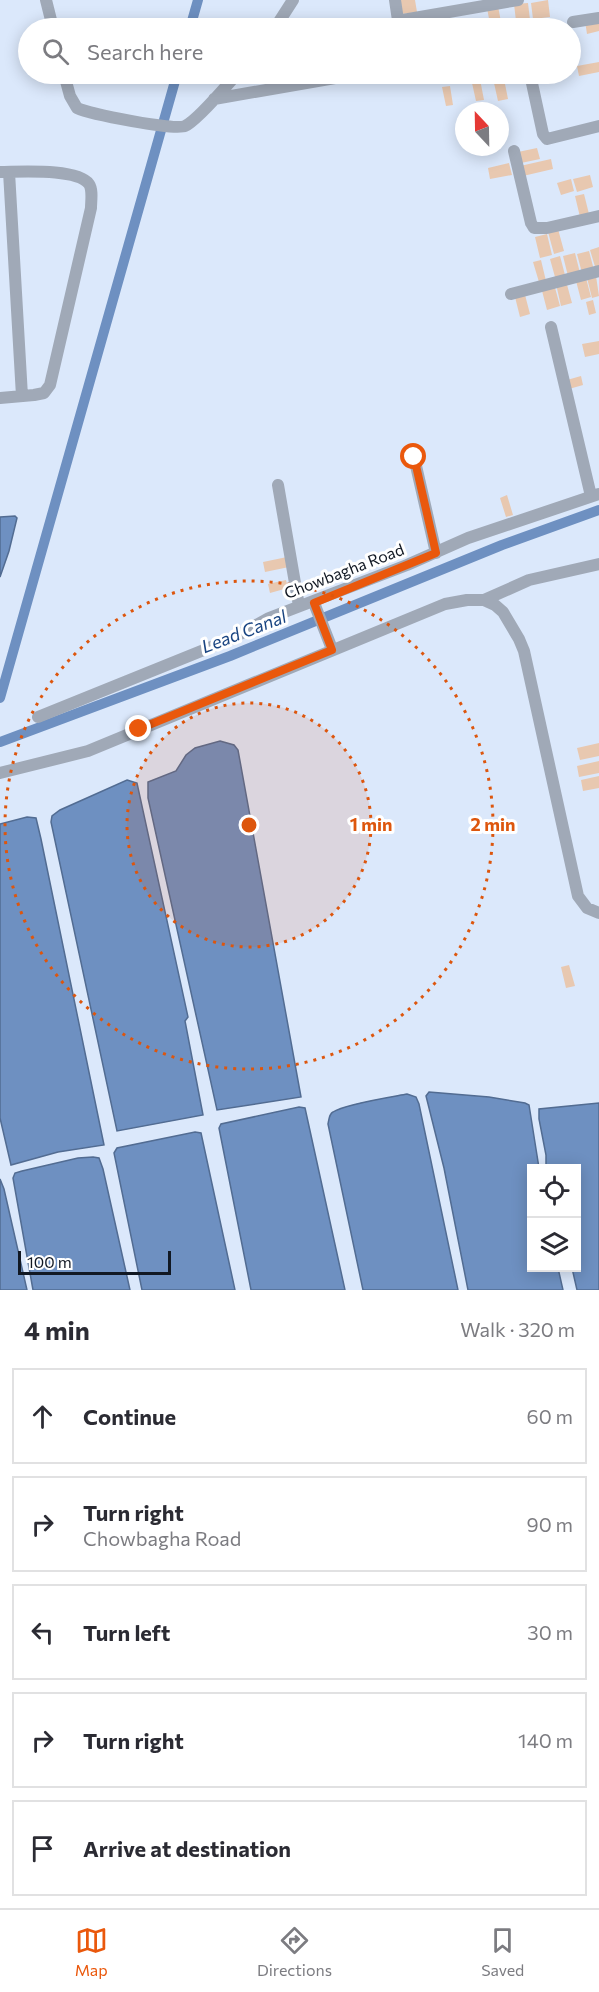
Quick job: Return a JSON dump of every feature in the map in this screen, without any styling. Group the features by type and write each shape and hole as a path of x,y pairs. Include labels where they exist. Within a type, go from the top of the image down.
{"street":[{"path":"46,0 50,18"},
{"path":"281,18 293,0"},
{"path":"395,0 397,18"},
{"path":"432,18 518,0"},
{"path":"581,21 599,18"},
{"path":"67,84 77,108 179,128 192,121 227,84"},
{"path":"212,99 300,84"},
{"path":"532,84 543,134 547,139 599,126"},
{"path":"514,151 534,228 547,228 599,216"},
{"path":"0,398 22,396 44,393 50,385 91,208 92,191 89,184 78,177 46,173 5,172 22,396"},
{"path":"511,294 599,271"},
{"path":"551,327 595,495"},
{"path":"414,457 436,553"},
{"path":"278,485 299,606"},
{"name":"Chowbagha Road","path":"38,717 231,639 269,618 299,606 314,603 468,538 595,495"},
{"path":"0,773 88,751 445,604 484,600 529,580 599,564"},
{"path":"484,600 503,612 524,651 578,896 587,909 599,912"},
{"path":"314,603 332,650"}],"water":[{"path":"15,516 17,518 9,551 0,577 0,517"},
{"path":"220,741 234,745 238,750 301,1097 217,1110 148,798 148,782 176,771 186,755 195,748"},
{"path":"127,780 137,783 188,1017 185,1021 203,1115 117,1131 51,822 52,816 60,810"},
{"path":"27,817 36,818 41,839 104,1145 58,1152 11,1165 0,1118 0,824"},
{"path":"429,1092 489,1097 529,1105 538,1164 527,1164 527,1272 559,1272 563,1290 468,1290 444,1168 426,1096"},
{"path":"407,1094 416,1097 419,1104 458,1290 363,1290 328,1124 329,1119 333,1112 347,1106"},
{"path":"599,1103 599,1290 577,1290 573,1272 581,1272 581,1164 546,1164 539,1109"},
{"path":"299,1107 305,1108 345,1290 251,1290 219,1128 221,1124"},
{"path":"195,1132 201,1133 235,1290 142,1290 114,1153 117,1148"},
{"path":"78,1158 99,1158 103,1169 130,1290 33,1290 13,1178 15,1173"},
{"path":"0,1179 4,1189 27,1290 0,1290"}],"building":[{"path":"400,0 415,0 417,12 402,14"},
{"path":"548,0 550,17 533,18 531,3"},
{"path":"528,3 530,18 516,18 514,4"},
{"path":"498,6 500,18 489,18 487,8"},
{"path":"599,19 599,31 587,34 585,21"},
{"path":"599,62 599,72 581,76 581,65"},
{"path":"472,84 481,84 484,100 476,101"},
{"path":"494,84 505,84 508,99 498,101"},
{"path":"450,86 453,105 446,106 442,87"},
{"path":"537,148 540,159 521,163 518,152"},
{"path":"551,159 553,169 523,176 520,166"},
{"path":"509,163 512,175 490,179 488,168"},
{"path":"590,175 593,187 577,192 573,179"},
{"path":"571,179 574,191 561,195 557,183"},
{"path":"584,194 589,214 580,217 575,196"},
{"path":"558,229 564,251 554,254 548,232"},
{"path":"547,234 552,255 540,258 535,237"},
{"path":"599,247 599,269 596,270 590,250"},
{"path":"589,251 594,270 582,273 577,254"},
{"path":"575,253 580,273 568,276 563,256"},
{"path":"560,256 565,275 555,277 550,259"},
{"path":"541,260 546,281 539,282 533,262"},
{"path":"596,276 599,296 592,298 587,278"},
{"path":"586,278 591,297 581,300 576,281"},
{"path":"566,281 572,303 561,306 556,284"},
{"path":"554,284 560,306 547,310 541,287"},
{"path":"524,291 530,314 520,317 514,293"},
{"path":"593,300 596,313 589,315 586,302"},
{"path":"599,341 599,354 585,357 582,344"},
{"path":"581,376 583,385 569,389 567,380"},
{"path":"507,495 513,515 506,517 500,498"},
{"path":"287,557 289,567 265,572 263,562"},
{"path":"286,580 288,588 270,593 268,584"},
{"path":"599,743 599,756 580,760 577,748"},
{"path":"599,761 599,773 579,777 577,766"},
{"path":"599,776 599,788 583,791 581,780"},
{"path":"569,965 575,986 566,988 561,967"}],"waterway":[{"path":"193,18 198,0"},
{"path":"0,698 174,84"},
{"name":"Lead Canal","path":"0,742 230,656 502,545 599,510"}],"route":[{"path":"139,729 332,650 314,603 436,553 414,457"}]}
